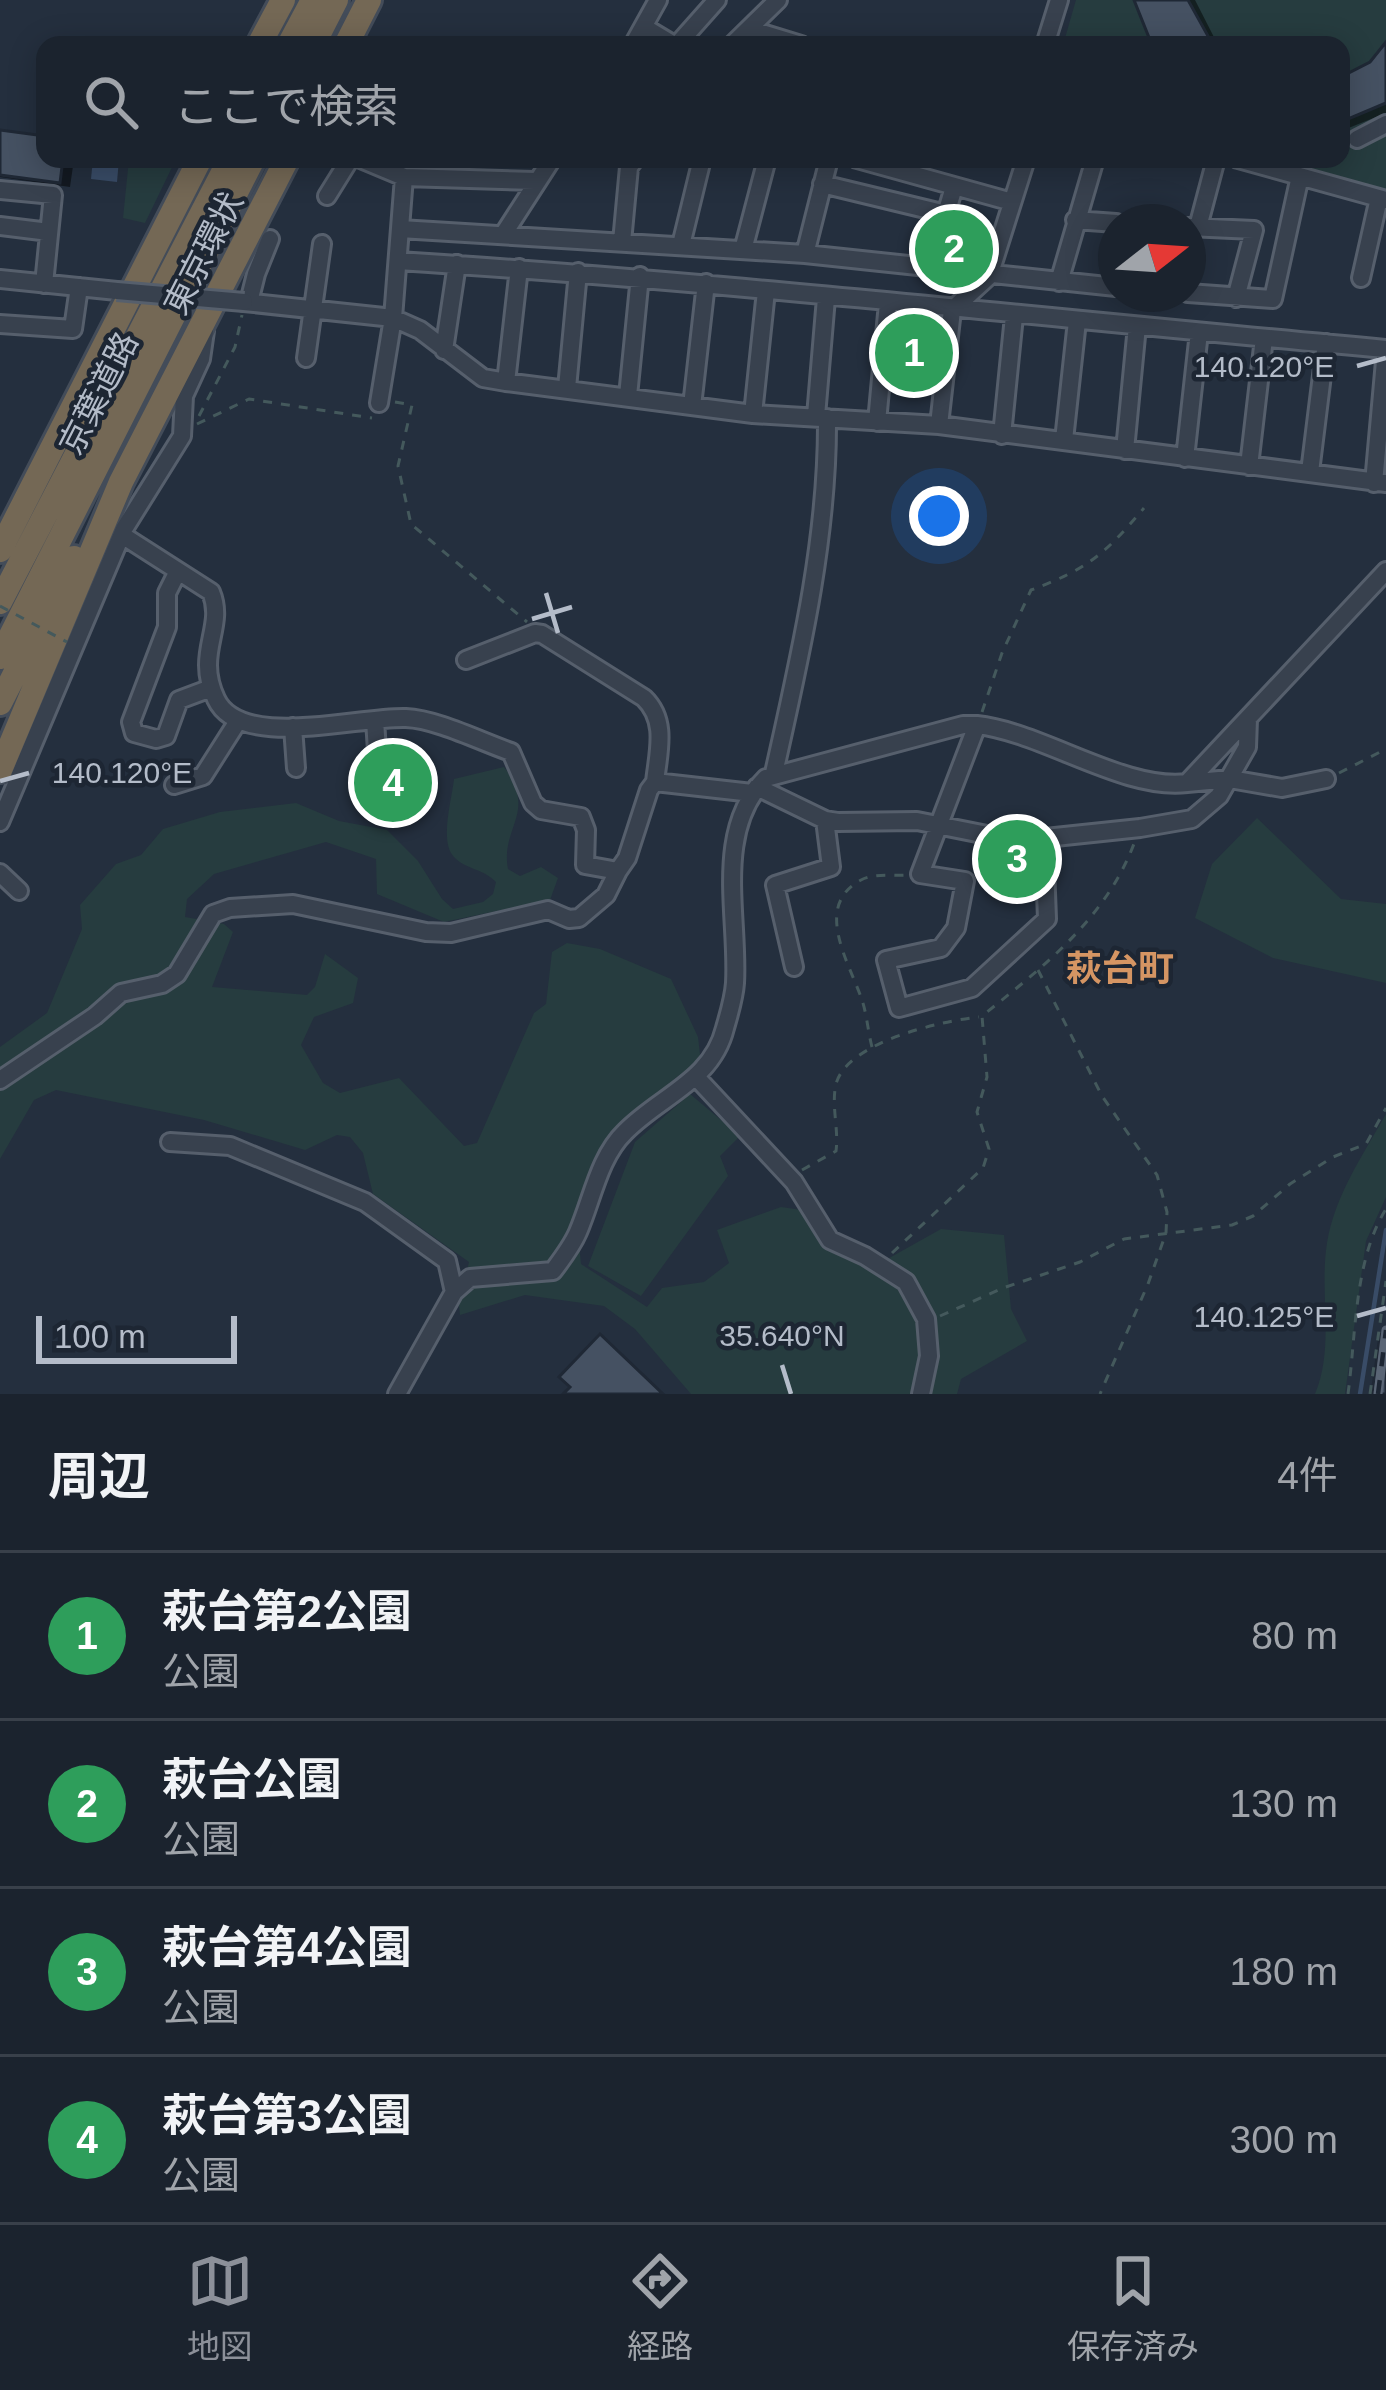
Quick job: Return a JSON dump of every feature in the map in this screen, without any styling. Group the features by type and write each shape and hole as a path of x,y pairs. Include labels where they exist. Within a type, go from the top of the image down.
{"highway":[{"path":"265,36 283,0"},
{"path":"294,36 313,0"},
{"path":"318,36 336,0"},
{"path":"351,36 369,0"},
{"name":"東京環状","path":"0,550 195,168"},
{"name":"京葉道路","path":"0,604 225,168"},
{"name":"京葉道路","path":"0,656 248,168"},
{"name":"東京環状","path":"0,770 121,482 282,168"},
{"path":"0,703 161,388 177,374"}],"street":[{"path":"638,36 658,0"},
{"path":"684,36 717,0"},
{"path":"742,36 778,0"},
{"path":"1048,36 1059,0"},
{"path":"644,27 660,36"},
{"path":"749,29 772,36"},
{"path":"1357,139 1386,124"},
{"path":"327,196 344,168"},
{"path":"382,168 404,177 535,181"},
{"path":"503,235 545,168"},
{"path":"622,242 629,168"},
{"path":"681,245 700,168"},
{"path":"743,250 765,168"},
{"path":"805,254 826,168"},
{"path":"888,168 1012,202"},
{"path":"939,425 952,310 989,276 1024,168"},
{"path":"1059,282 1092,168"},
{"path":"1201,204 1213,168"},
{"path":"1271,168 1382,199 1361,278"},
{"path":"1206,295 1273,299 1300,176"},
{"path":"379,401 394,318 404,177"},
{"path":"822,184 946,214 954,187"},
{"path":"0,190 53,195 44,284"},
{"path":"1075,220 1098,222"},
{"path":"0,226 49,232"},
{"path":"1206,228 1254,230 1236,298"},
{"path":"400,230 805,254 1098,285"},
{"path":"246,302 271,239"},
{"path":"306,358 322,244"},
{"path":"0,279 394,318 420,330 483,378 506,382 753,414 939,425 1380,483 1386,349 826,298 640,276 398,260"},
{"path":"444,350 457,264"},
{"path":"506,382 519,268"},
{"path":"567,388 578,272"},
{"path":"628,396 640,276"},
{"path":"692,406 706,283"},
{"path":"0,324 73,329 79,287"},
{"path":"753,414 766,291"},
{"path":"774,773 819,540 827,462 822,417 826,298"},
{"path":"878,422 888,303"},
{"path":"1002,435 1014,316"},
{"path":"0,822 122,535 182,436 184,396 201,358 207,318"},
{"path":"1064,440 1077,321"},
{"path":"1125,449 1137,326"},
{"path":"1185,458 1199,332"},
{"path":"1249,466 1264,338"},
{"path":"1310,472 1326,343"},
{"path":"122,535 212,592 217,606 204,668 223,712 247,727 410,718 511,752 533,803 541,810 581,817 586,830 585,866 618,871"},
{"path":"1187,783 1386,571"},
{"path":"178,572 167,593 167,627 131,722 134,734 155,739 166,736 179,700 212,688"},
{"path":"0,1080 121,993 162,984 177,974 213,914 230,908 293,904 451,933 548,910 578,918 606,895 627,858 655,782 659,727 652,706 542,634 466,660"},
{"path":"655,782 754,790 825,820 942,824 1017,841 1045,840 1192,819 1219,796 1230,779 1247,747 1248,719"},
{"path":"375,720 378,766"},
{"path":"174,785 203,776 238,721"},
{"path":"977,724 920,874 965,880 956,928 941,948 886,960 898,1008 972,988 1047,919 1045,840"},
{"path":"397,1394 454,1292 470,1278 553,1271 576,1238 603,1166 621,1135 707,1067 724,1035 735,985 733,871 739,826 754,790 774,773 977,724 1170,785 1230,779 1282,788 1326,778"},
{"path":"293,727 296,768"},
{"path":"794,967 775,885 831,867 825,820"},
{"path":"0,873 19,891"},
{"path":"697,1078 789,1177 830,1240 906,1282 926,1318 929,1356 921,1394"},
{"path":"170,1142 230,1146 365,1202 447,1261 454,1292"}],"path":[{"path":"246,302 235,346 192,428 249,399 376,418 379,401 412,405 398,466 411,524 542,634"},
{"path":"977,724 1030,590 1077,573 1115,542 1144,508"},
{"path":"0,604 67,642"},
{"path":"1326,778 1386,749"},
{"path":"789,1177 836,1151 839,1130 834,1089 841,1070 914,1030 982,1016 1039,970 1109,896 1140,829"},
{"path":"872,1049 862,1000 836,931 837,908 854,884 867,877 920,874"},
{"path":"1039,970 1102,1096 1157,1175 1165,1200 1166,1233 1100,1394"},
{"path":"883,1267 895,1247 983,1168 988,1149 977,1112 987,1076 982,1016"},
{"path":"926,1318 1080,1262 1124,1239 1232,1225 1252,1216 1289,1184 1333,1157 1366,1144 1386,1108"},
{"path":"1348,1394 1364,1274 1376,1225 1386,1209"},
{"path":"1370,1394 1386,1281"}],"green space":[{"path":"1076,0 1386,0 1386,193 1296,168 1350,168 1350,36 1066,36"},
{"path":"128,168 172,168 145,223 123,218"},
{"path":"927,222 991,236 982,264 919,262"},
{"path":"891,312 938,316 943,326 940,385 885,380"},
{"path":"504,767 518,796 508,869 520,876 541,867 558,878 550,900 444,922 377,894 376,859 326,842 214,874 187,899 185,917 224,924 233,932 212,987 307,995 315,987 325,954 358,978 353,1003 314,1017 301,1045 323,1083 340,1093 399,1078 464,1146 477,1143 534,1013 546,1004 552,952 567,943 600,949 671,979 698,1037 701,1063 632,1115 576,1214 581,1264 647,1307 662,1288 704,1282 729,1263 717,1230 781,1207 802,1210 827,1248 875,1266 941,1229 1004,1235 1011,1309 1027,1341 961,1379 957,1394 691,1394 635,1329 604,1306 525,1295 460,1315 469,1262 373,1194 363,1153 350,1137 337,1135 305,1150 204,1120 56,1090 34,1100 0,1159 0,1047 47,1013 82,929 80,905 116,864 141,855 163,829 220,812 296,803 339,821 387,830 418,861 453,909 483,902 493,894 496,882 454,857 447,841 449,809 454,779"},
{"path":"1257,818 1341,899 1386,904 1386,983 1273,958 1195,918 1212,864"},
{"path":"999,845 1037,852 1036,882 1008,878 1008,868 996,865"},
{"path":"690,1094 740,1136 720,1156 728,1176 641,1296 588,1266 635,1142"},
{"path":"1386,1114 1386,1197 1366,1241 1345,1394 1315,1394 1324,1357 1325,1262 1331,1225 1351,1176"}],"water":[{"path":"92,168 118,168 117,182 91,179"}],"building":[{"path":"1134,0 1188,0 1208,36 1148,36"},
{"path":"1386,42 1386,103 1350,118 1350,72 1370,62"},
{"path":"0,130 36,135 36,168 62,168 60,183 0,175"},
{"path":"600,1334 663,1394 563,1394 570,1387 559,1377"},
{"path":"1380,1335 1386,1336 1386,1394 1372,1394"}],"waterway":[{"path":"1360,1394 1386,1230"}],"railway":[{"path":"1378,1394 1386,1330"}],"place":[{"name":"萩台公園","path":"954,249"},
{"name":"萩台第2公園","path":"914,353"},
{"name":"萩台第3公園","path":"393,783"},
{"name":"萩台第4公園","path":"1017,859"}],"district":[{"name":"萩台町","path":"1120,968"}]}
